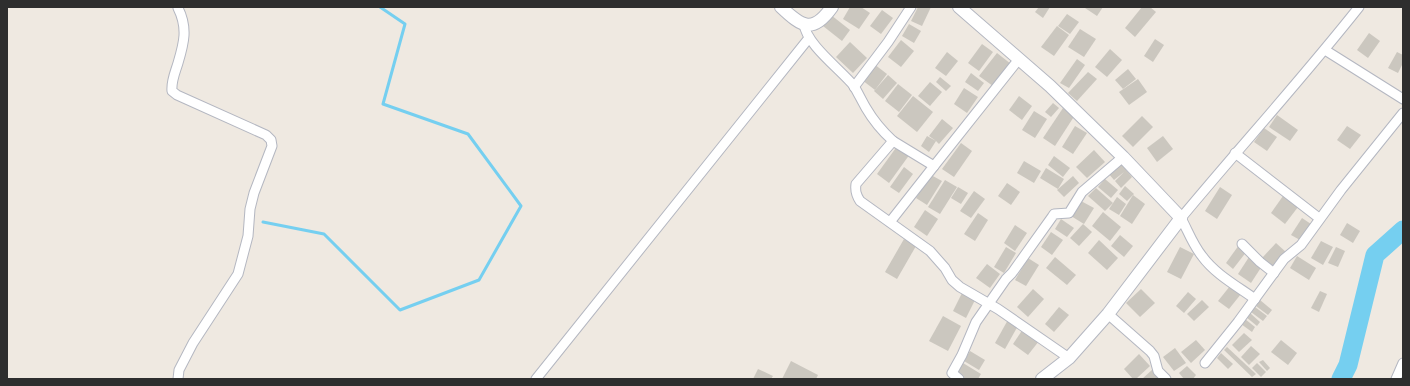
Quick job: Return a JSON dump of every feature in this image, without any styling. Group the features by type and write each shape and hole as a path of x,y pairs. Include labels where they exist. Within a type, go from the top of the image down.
{"street":[{"path":"780,7 793,19 804,24 818,23 825,17 832,7"},
{"path":"854,87 888,42 911,7"},
{"path":"959,7 1050,86 1123,157 1181,218 1207,263 1255,299"},
{"path":"1042,379 1069,358 1108,314 1181,218 1235,153 1325,50 1359,7"},
{"path":"178,8 183,20 185,35 174,75 172,91 177,95 266,135 271,140 272,146 271,153 254,193 250,208 248,236 238,274 193,343 179,370 178,379"},
{"path":"804,24 804,29 809,38 854,87 883,132 893,141 934,166"},
{"path":"536,379 809,38"},
{"path":"1325,50 1403,99"},
{"path":"890,222 1019,59"},
{"path":"1205,363 1274,272 1286,258 1301,245 1319,218 1403,112"},
{"path":"893,141 856,184 855,190 860,201 930,252 945,268 952,280 960,287 998,309 1069,358"},
{"path":"1235,153 1319,218"},
{"path":"959,379 952,373 962,355 976,322 988,303 1052,216 1054,214 1068,213 1082,192 1123,157"},
{"path":"1242,244 1249,249 1260,262 1274,272"},
{"path":"1108,314 1152,353 1158,371 1166,379"},
{"path":"1399,376 1403,363"}],"building":[{"path":"850,7 861,7 870,13 859,29 843,19"},
{"path":"918,7 931,7 922,26 911,21"},
{"path":"1039,7 1050,7 1043,18 1035,12"},
{"path":"1103,7 1097,16 1085,8"},
{"path":"1142,7 1150,7 1156,12 1135,37 1125,28"},
{"path":"882,10 893,18 881,34 870,26"},
{"path":"1067,14 1079,22 1070,34 1058,26"},
{"path":"831,15 850,30 842,41 823,26"},
{"path":"909,24 921,31 914,43 902,36"},
{"path":"1057,26 1069,35 1054,56 1041,47"},
{"path":"1080,29 1096,39 1084,57 1068,47"},
{"path":"1369,33 1380,41 1368,58 1357,50"},
{"path":"1155,39 1164,45 1153,62 1144,56"},
{"path":"901,40 914,51 901,67 888,57"},
{"path":"850,42 867,58 853,73 836,57"},
{"path":"982,44 993,52 979,71 968,63"},
{"path":"1110,49 1122,60 1107,77 1095,67"},
{"path":"947,52 958,61 946,76 935,68"},
{"path":"1397,52 1403,55 1403,63 1398,73 1388,68"},
{"path":"997,53 1011,64 993,86 979,76"},
{"path":"1077,59 1085,65 1069,88 1060,83"},
{"path":"874,64 887,74 875,90 862,80"},
{"path":"1128,69 1136,79 1123,89 1115,80"},
{"path":"1088,72 1097,79 1077,101 1068,93"},
{"path":"971,73 984,83 978,91 965,82"},
{"path":"888,75 897,83 883,99 874,91"},
{"path":"940,77 951,86 946,91 936,82"},
{"path":"1138,79 1147,92 1129,105 1119,92"},
{"path":"930,82 942,92 930,106 918,96"},
{"path":"898,84 912,95 899,112 885,101"},
{"path":"964,88 978,97 967,113 954,104"},
{"path":"913,96 933,112 917,132 897,116"},
{"path":"1019,96 1032,106 1022,120 1009,110"},
{"path":"1053,103 1059,108 1051,117 1045,112"},
{"path":"1063,108 1075,115 1055,146 1043,138"},
{"path":"1034,111 1047,119 1035,138 1022,130"},
{"path":"1277,115 1298,130 1290,141 1269,127"},
{"path":"1142,116 1153,127 1133,147 1122,136"},
{"path":"942,119 953,128 939,144 929,136"},
{"path":"1075,126 1087,133 1073,154 1062,147"},
{"path":"1347,126 1361,135 1350,149 1337,140"},
{"path":"1264,128 1277,137 1267,151 1254,142"},
{"path":"927,136 936,141 929,152 921,146"},
{"path":"1163,136 1173,149 1157,162 1147,148"},
{"path":"961,143 972,151 954,177 942,169"},
{"path":"898,145 910,154 889,183 877,174"},
{"path":"1094,150 1105,162 1087,178 1076,167"},
{"path":"1054,156 1070,168 1063,177 1048,165"},
{"path":"1122,160 1128,167 1126,170 1132,177 1121,188 1115,181 1124,172 1114,180 1108,173"},
{"path":"1024,161 1041,171 1034,183 1017,173"},
{"path":"904,167 913,174 899,193 890,187"},
{"path":"1046,168 1064,179 1058,189 1040,178"},
{"path":"931,175 942,181 927,205 916,198"},
{"path":"1073,176 1079,183 1064,197 1057,190"},
{"path":"1105,179 1118,190 1111,198 1098,187"},
{"path":"945,180 957,187 940,214 928,207"},
{"path":"1007,183 1020,192 1011,205 998,196"},
{"path":"1125,186 1134,194 1127,201 1119,194"},
{"path":"958,187 968,193 961,204 951,198"},
{"path":"1220,187 1232,195 1217,219 1205,211"},
{"path":"1096,188 1113,203 1105,211 1088,196"},
{"path":"974,191 985,199 971,218 960,211"},
{"path":"1133,195 1145,204 1132,224 1120,216"},
{"path":"1283,196 1298,207 1285,224 1271,213"},
{"path":"1117,197 1126,204 1119,215 1109,209"},
{"path":"1081,201 1094,208 1084,224 1071,216"},
{"path":"925,210 938,219 927,236 914,227"},
{"path":"1103,212 1121,227 1110,241 1092,226"},
{"path":"978,213 988,220 975,241 964,234"},
{"path":"1302,218 1311,224 1300,240 1291,235"},
{"path":"1061,219 1074,228 1067,237 1055,229"},
{"path":"1347,223 1360,231 1353,243 1340,235"},
{"path":"1083,224 1092,232 1079,246 1070,238"},
{"path":"1015,225 1027,233 1015,251 1004,243"},
{"path":"1051,232 1063,240 1052,255 1041,247"},
{"path":"1120,235 1133,246 1124,257 1111,246"},
{"path":"904,239 916,246 897,279 885,272"},
{"path":"1099,240 1118,258 1107,270 1088,253"},
{"path":"1321,241 1333,247 1323,265 1311,258"},
{"path":"1276,243 1287,253 1273,268 1262,258"},
{"path":"1239,245 1247,251 1233,269 1226,263"},
{"path":"1006,247 1016,253 1004,273 994,267"},
{"path":"1180,247 1194,254 1181,279 1167,272"},
{"path":"1336,247 1345,251 1338,267 1328,263"},
{"path":"1297,256 1316,268 1309,280 1290,268"},
{"path":"1055,257 1076,275 1067,285 1046,268"},
{"path":"1249,257 1262,266 1251,283 1238,274"},
{"path":"1028,258 1039,265 1026,286 1015,280"},
{"path":"987,264 1000,274 990,288 976,278"},
{"path":"1230,286 1241,294 1229,309 1218,301"},
{"path":"1033,289 1044,299 1028,317 1017,307"},
{"path":"1141,289 1155,303 1140,317 1126,303"},
{"path":"1320,291 1327,294 1319,312 1311,308"},
{"path":"1188,292 1196,299 1184,313 1176,306"},
{"path":"962,293 975,300 966,318 953,311"},
{"path":"1202,300 1209,307 1194,321 1187,314"},
{"path":"1260,300 1272,310 1268,315 1256,306"},
{"path":"1059,307 1069,315 1054,332 1045,324"},
{"path":"1255,307 1267,316 1263,321 1251,312"},
{"path":"1250,313 1260,322 1257,326 1246,317"},
{"path":"943,316 961,326 948,351 929,341"},
{"path":"1009,318 1019,324 1005,349 995,343"},
{"path":"1245,319 1255,327 1252,332 1241,324"},
{"path":"1023,329 1039,341 1028,355 1013,344"},
{"path":"1244,333 1252,340 1239,352 1232,345"},
{"path":"1196,340 1205,350 1191,363 1181,352"},
{"path":"1281,340 1297,353 1288,365 1271,352"},
{"path":"1251,346 1260,354 1249,365 1241,357"},
{"path":"1227,347 1256,374 1252,377 1224,350"},
{"path":"1175,348 1186,363 1174,371 1163,357"},
{"path":"970,351 985,360 979,370 964,361"},
{"path":"1221,353 1233,364 1228,369 1217,358"},
{"path":"1139,354 1150,366 1136,379 1133,379 1124,369"},
{"path":"1263,360 1270,368 1267,371 1259,362"},
{"path":"791,361 818,375 816,379 782,379"},
{"path":"963,363 981,374 978,379 966,379 957,373"},
{"path":"1257,363 1266,372 1261,377 1252,368"},
{"path":"1187,366 1196,375 1193,379 1184,379 1179,373"},
{"path":"758,369 773,376 771,379 753,379"},
{"path":"1153,369 1163,379 1142,379"}],"waterway":[{"path":"263,222 324,234 400,310 479,280 521,206 468,134 383,104 405,24 380,7"},
{"path":"1341,379 1348,365 1375,255 1403,230"}]}
